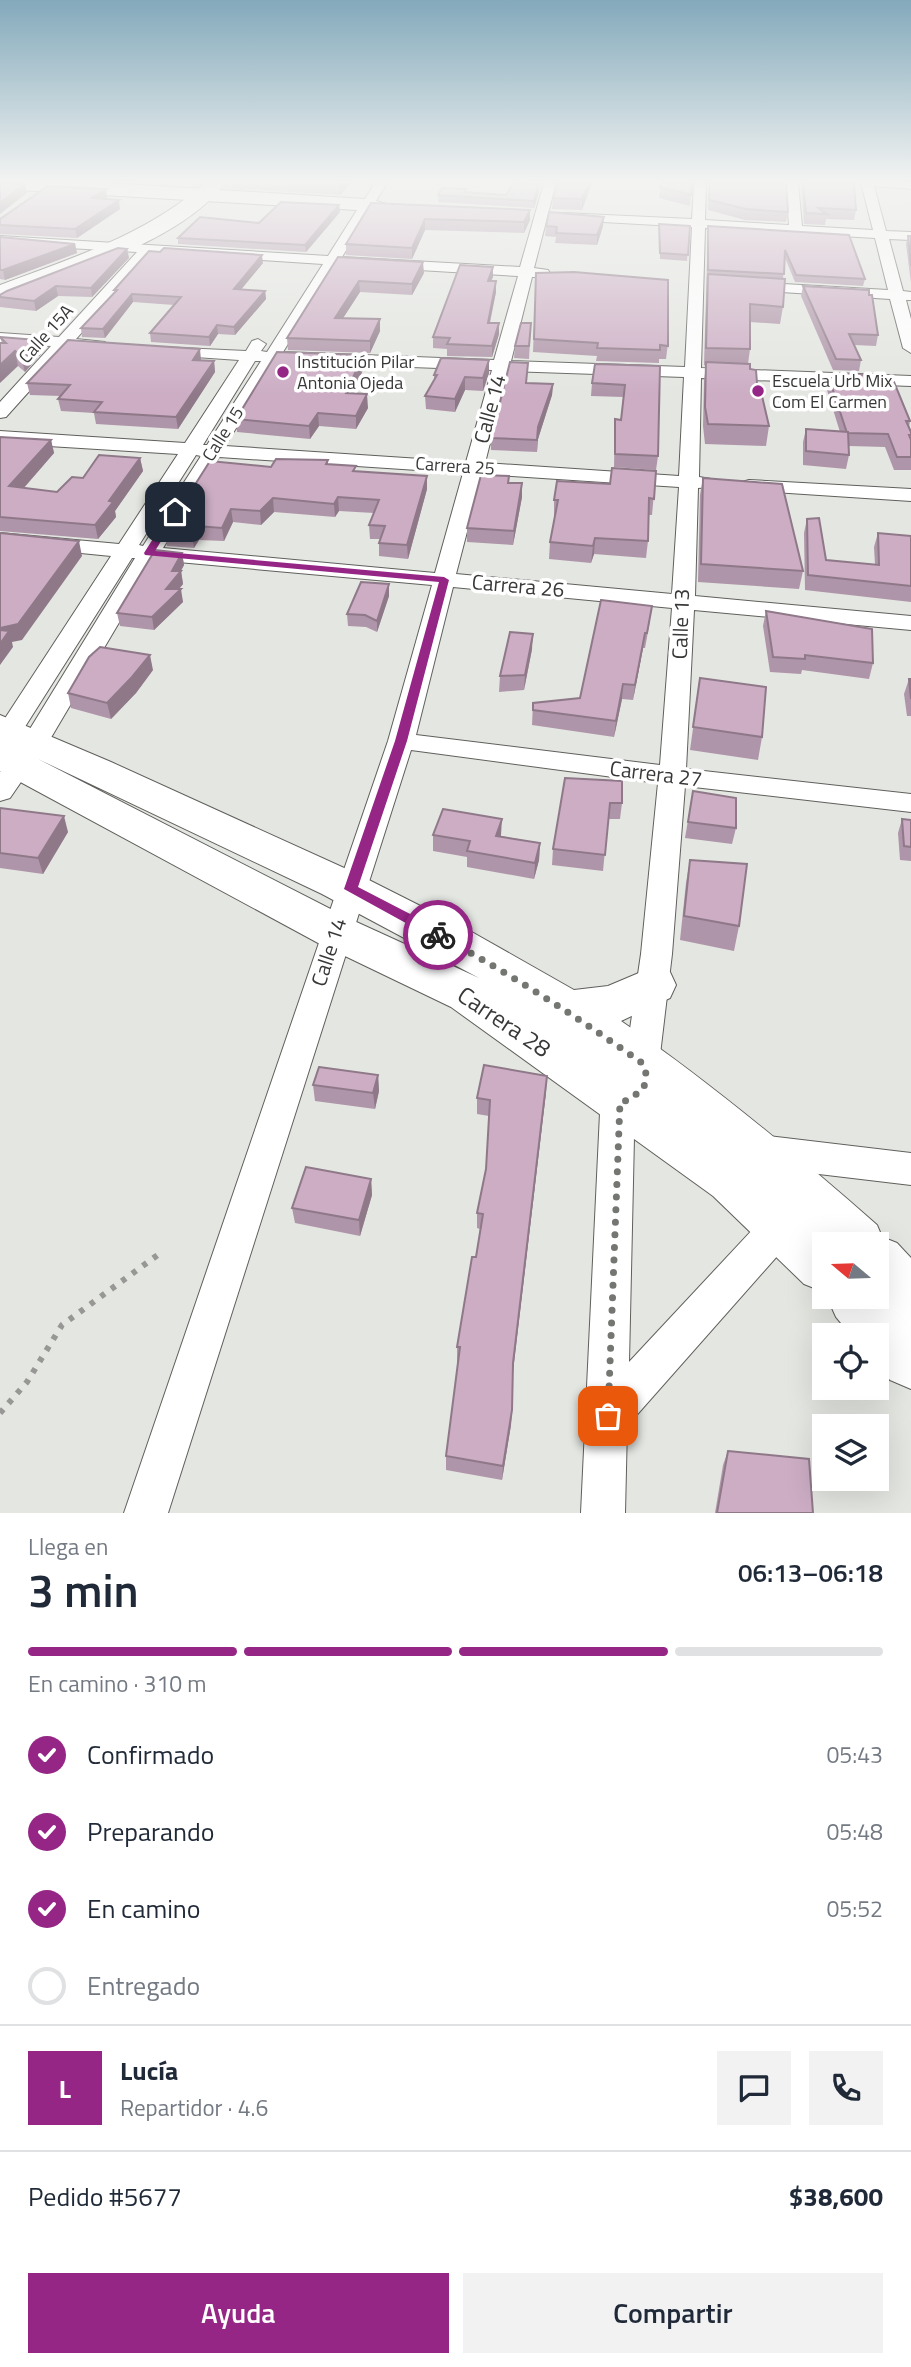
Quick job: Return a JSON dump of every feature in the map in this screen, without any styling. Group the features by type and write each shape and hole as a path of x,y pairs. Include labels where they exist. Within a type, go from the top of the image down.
{"highway":[{"path":"0,293 100,254"},
{"name":"Carrera 28","path":"9,751 351,889 491,963 567,1010 642,1063 755,1151 845,1232"},
{"name":"Carrera 28","path":"9,751 336,932 468,994 732,1179 812,1253"},
{"path":"567,1010 615,1004 653,985"},
{"path":"889,1275 911,1299"},
{"path":"867,1309 911,1359"}],"street":[{"name":"Calle 15A","path":"0,413 144,254"},
{"path":"222,254 539,273"},
{"name":"Calle 15","path":"9,751 124,551 250,356 330,254"},
{"name":"Calle 14","path":"146,1513 401,741 501,366 539,273 538,254"},
{"name":"Calle 13","path":"620,1102 629,1100 644,1088 646,1071 642,1063 675,776 697,254"},
{"path":"894,254 906,295 911,348"},
{"name":"Calle 15","path":"9,751 149,553 272,357 325,260"},
{"path":"736,285 906,295"},
{"path":"0,338 118,346"},
{"path":"144,348 272,357 911,381"},
{"name":"Carrera 25","path":"0,437 911,495"},
{"name":"Carrera 26","path":"0,539 911,623"},
{"name":"Carrera 27","path":"401,741 911,803"},
{"path":"603,1513 620,1102"},
{"path":"755,1151 911,1169"},
{"path":"608,1416 782,1224"}],"path":[{"path":"0,1413 27,1382 62,1325 159,1254"}],"building":[{"path":"0,254 48,254 3,270 0,270"},
{"path":"104,254 123,254 91,288 56,286 34,301 0,297 7,291"},
{"path":"147,254 262,255 234,289 265,291 234,327 217,325 209,337 150,333 181,297 132,294 103,329 81,328 117,290 114,290"},
{"path":"708,254 785,254 784,274 708,270"},
{"path":"787,254 856,254 865,279 796,275"},
{"path":"338,257 423,262 412,284 359,281 335,318 380,319 370,341 287,338"},
{"path":"460,265 493,267 488,281 496,281 488,323 499,323 492,346 447,344 450,338 433,337"},
{"path":"574,272 668,280 668,346 660,345 660,350 597,348 598,343 534,339 536,273"},
{"path":"708,274 785,279 783,307 750,304 750,349 706,348"},
{"path":"803,286 869,290 878,335 849,334 861,360 836,359"},
{"path":"521,323 531,323 529,346 515,346"},
{"path":"0,337 38,340 21,357 15,351 0,365 0,343 6,343"},
{"path":"68,340 200,349 193,360 214,361 176,417 94,412 102,402 58,399 70,385 27,383"},
{"path":"277,352 363,355 346,393 367,394 356,416 318,413 309,426 236,419"},
{"path":"441,358 489,360 483,378 465,377 455,399 425,396 437,375 434,375"},
{"path":"510,362 528,363 526,383 553,384 538,427 537,440 491,438"},
{"path":"706,362 750,364 750,369 756,370 758,396 762,396 769,426 708,424 705,407"},
{"path":"595,364 660,366 658,456 615,454 615,419 621,420 625,385 592,383"},
{"path":"842,374 869,375 872,381 894,382 910,421 906,421 911,432 911,457 897,457 888,434 847,433 829,378 845,378"},
{"path":"806,429 848,432 849,455 806,451"},
{"path":"0,437 51,440 9,486 57,492 72,477 83,478 99,455 140,458 109,501 113,502 95,525 0,517"},
{"path":"276,459 328,460 326,464 356,466 353,471 427,476 407,545 379,543 385,526 369,525 379,500 338,497 334,504 273,498 260,511 231,509 222,528 197,526 192,535 165,532 210,461 271,467"},
{"path":"612,468 656,471 654,499 649,498 648,541 595,538 593,546 550,542 558,500 554,500 557,481 610,484"},
{"path":"481,475 509,476 508,483 522,483 514,531 467,528"},
{"path":"703,478 782,484 803,571 701,564"},
{"path":"819,518 826,560 879,565 878,533 911,536 911,586 808,575 807,519"},
{"path":"0,533 79,541 18,624 0,628"},
{"path":"155,550 182,553 172,571 181,571 166,589 181,589 152,617 117,613"},
{"path":"361,582 389,584 377,621 365,615 347,614"},
{"path":"601,600 652,606 635,685 623,684 616,721 533,710 533,703 580,698"},
{"path":"766,611 872,629 873,663 805,655 805,659 773,657"},
{"path":"0,630 9,631 0,644"},
{"path":"510,632 533,634 525,675 500,676"},
{"path":"100,647 150,655 107,703 68,693 89,657"},
{"path":"700,678 766,687 762,737 693,727"},
{"path":"565,778 622,781 622,803 610,803 605,855 553,849"},
{"path":"693,791 736,798 736,828 688,822"},
{"path":"0,808 64,816 38,858 0,853"},
{"path":"443,809 502,819 496,836 540,843 535,863 467,851 470,841 433,835"},
{"path":"902,819 911,820 911,847 904,846"},
{"path":"690,860 747,864 739,926 684,916"},
{"path":"484,1065 547,1076 513,1363 512,1410 503,1466 446,1456 460,1347 457,1347 472,1257 476,1257 483,1214 477,1213 486,1169 490,1100 477,1098"},
{"path":"319,1067 378,1075 373,1093 313,1085"},
{"path":"306,1167 371,1179 359,1220 292,1208"},
{"path":"728,1451 809,1459 813,1513 717,1513"}],"way so far":[{"path":"438,935 491,963 567,1010 642,1063 646,1071 644,1088 629,1100 620,1102 608,1416"}],"place":[{"name":"Institución Pilar Antonia Ojeda","path":"283,372"},
{"name":"Escuela Urb Mix Com El Carmen","path":"758,391"}],"route":[{"path":"175,512 149,553 444,580 401,741 351,889 438,935"}]}
